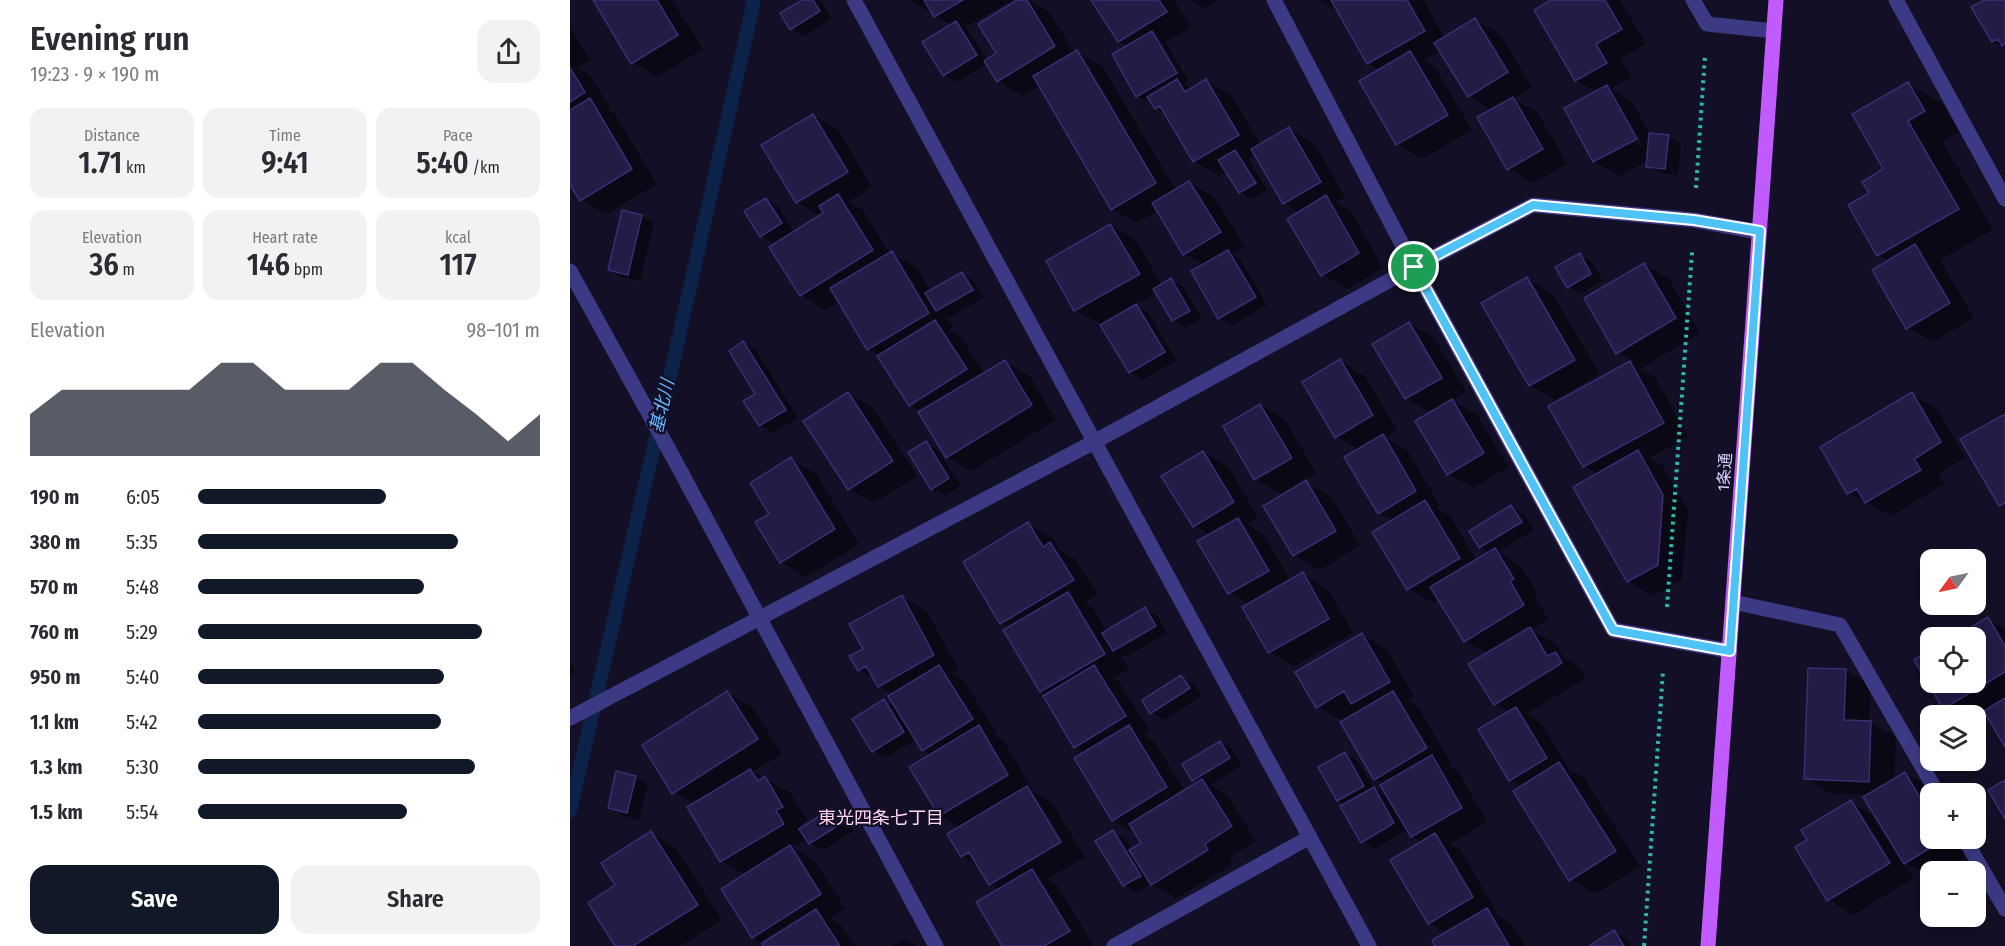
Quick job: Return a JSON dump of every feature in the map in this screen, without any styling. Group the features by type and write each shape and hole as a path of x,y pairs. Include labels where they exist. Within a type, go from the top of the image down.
{"main road":[{"name":"1条通","path":"1708,946 1776,0"}],"street":[{"path":"854,0 1369,946"},
{"path":"1274,0 1414,267 1613,630 1730,651"},
{"path":"1693,0 1707,24 1774,31"},
{"path":"1896,0 2005,199"},
{"path":"570,718 1094,442 1414,267 1533,205 1694,220 1760,231"},
{"path":"570,271 674,459 936,946"},
{"path":"1733,602 1840,625 1932,783"},
{"path":"1114,946 1310,837"},
{"path":"1970,849 2005,909"}],"path":[{"path":"1644,946 1707,24"}],"building":[{"path":"593,0 657,0 678,35 631,64"},
{"path":"802,0 813,0 820,11 790,30 780,13"},
{"path":"924,0 963,0 934,17"},
{"path":"1017,0 1027,0 1055,46 997,82 984,61 996,53 978,24"},
{"path":"1091,0 1159,0 1167,12 1118,42"},
{"path":"1331,0 1407,0 1425,31 1367,64"},
{"path":"1551,0 1605,0 1622,29 1596,44 1607,63 1575,81 1534,10"},
{"path":"1984,0 2005,0 2005,44 2002,46 1998,39 1992,42 1971,7"},
{"path":"1475,18 1508,72 1468,97 1434,43"},
{"path":"956,21 977,55 943,76 922,42"},
{"path":"1152,31 1177,73 1136,97 1112,54"},
{"path":"1077,50 1156,183 1111,210 1033,76"},
{"path":"1410,51 1448,115 1396,145 1359,81"},
{"path":"570,68 585,92 570,102"},
{"path":"1177,79 1185,92 1206,79 1239,135 1193,162 1160,106 1155,109 1147,97"},
{"path":"1908,82 1925,111 1908,121 1959,209 1877,256 1848,205 1869,193 1862,182 1883,169 1852,114"},
{"path":"1607,85 1637,139 1593,162 1564,108"},
{"path":"1513,97 1543,149 1507,170 1477,117"},
{"path":"590,98 632,169 580,201 570,185 570,110"},
{"path":"813,114 848,172 796,203 761,145"},
{"path":"1289,127 1321,182 1283,204 1251,149"},
{"path":"1649,133 1669,135 1665,169 1646,167"},
{"path":"1235,150 1256,183 1239,193 1218,160"},
{"path":"1189,181 1221,232 1183,255 1152,203"},
{"path":"838,194 873,250 800,296 769,247 823,213 819,206"},
{"path":"1326,195 1359,253 1321,276 1287,219"},
{"path":"766,198 782,223 760,237 744,211"},
{"path":"622,210 642,215 628,275 608,270"},
{"path":"1110,224 1140,274 1074,311 1046,261"},
{"path":"1915,244 1950,303 1906,329 1872,270"},
{"path":"1228,250 1256,297 1218,319 1191,271"},
{"path":"892,251 929,313 867,350 830,288"},
{"path":"1580,253 1591,274 1567,288 1555,267"},
{"path":"1644,263 1676,318 1616,354 1584,298"},
{"path":"962,272 973,290 936,311 925,293"},
{"path":"1527,277 1575,360 1529,386 1481,303"},
{"path":"1171,278 1190,311 1172,321 1153,289"},
{"path":"1136,304 1165,352 1129,373 1100,325"},
{"path":"935,320 967,369 909,406 877,356"},
{"path":"1409,322 1442,378 1405,399 1372,344"},
{"path":"743,341 786,410 759,426 743,401 755,394 729,351"},
{"path":"1340,359 1373,415 1335,438 1302,382"},
{"path":"1005,360 1032,405 946,458 918,412"},
{"path":"1630,361 1664,423 1583,467 1548,406"},
{"path":"848,392 893,461 848,490 803,421"},
{"path":"1912,392 1941,442 1914,459 1921,470 1865,503 1857,489 1847,494 1820,447"},
{"path":"1452,399 1484,453 1447,475 1415,421"},
{"path":"1260,404 1292,458 1254,480 1223,426"},
{"path":"2005,414 2005,503 1999,506 1960,439"},
{"path":"1383,434 1416,491 1378,514 1344,457"},
{"path":"926,441 949,478 931,490 908,452"},
{"path":"1638,450 1663,495 1658,565 1627,582 1573,487"},
{"path":"1203,451 1234,502 1193,527 1161,476"},
{"path":"791,457 835,529 780,563 755,522 769,514 750,483"},
{"path":"1306,480 1336,531 1293,556 1263,506"},
{"path":"1425,500 1460,558 1407,590 1372,532"},
{"path":"1511,505 1522,522 1479,548 1469,531"},
{"path":"1238,518 1269,571 1228,594 1197,541"},
{"path":"1028,522 1043,547 1050,542 1074,580 1000,624 963,562"},
{"path":"1495,548 1514,579 1510,581 1524,605 1464,642 1430,587"},
{"path":"1303,572 1329,619 1268,653 1242,607"},
{"path":"1068,592 1105,654 1040,692 1003,630"},
{"path":"902,595 934,655 878,687 866,666 858,671 849,656 863,649 849,624"},
{"path":"1145,607 1156,626 1113,651 1102,633"},
{"path":"1988,617 2005,646 2005,672 1986,683 1986,627 1971,627"},
{"path":"1530,627 1547,656 1556,652 1562,663 1494,705 1468,664"},
{"path":"1362,633 1390,682 1351,704 1344,691 1316,708 1295,672"},
{"path":"1920,656 1920,670 1914,660"},
{"path":"939,665 973,719 922,751 888,696"},
{"path":"1094,665 1126,716 1074,748 1043,696"},
{"path":"1808,668 1846,669 1844,720 1871,721 1869,782 1804,779"},
{"path":"1181,675 1190,688 1150,714 1142,700"},
{"path":"727,691 758,739 672,794 642,745"},
{"path":"1393,691 1427,748 1374,780 1340,722"},
{"path":"1934,693 1970,693 1950,705 1941,705"},
{"path":"2005,698 2005,747 1986,714 1986,710"},
{"path":"884,699 904,732 872,752 852,719"},
{"path":"1516,707 1547,758 1509,781 1478,729"},
{"path":"979,725 1008,775 939,816 909,767"},
{"path":"1129,725 1167,787 1112,821 1074,758"},
{"path":"1220,741 1230,758 1192,781 1182,764"},
{"path":"1345,752 1364,786 1337,801 1318,767"},
{"path":"1432,755 1462,808 1411,837 1380,785"},
{"path":"1559,762 1616,851 1569,881 1513,791"},
{"path":"750,769 758,781 765,776 783,807 776,810 784,824 720,862 687,807"},
{"path":"616,771 636,776 627,813 608,808"},
{"path":"1905,772 1920,798 1920,849 1929,849 1904,864 1863,797"},
{"path":"1202,779 1232,826 1205,844 1208,850 1151,885 1129,850 1141,843 1129,824"},
{"path":"2005,780 2005,819 1988,790"},
{"path":"1027,786 1061,842 989,885 969,852 961,857 947,834"},
{"path":"1374,787 1394,823 1361,843 1340,806"},
{"path":"1851,800 1890,863 1827,901 1795,847 1807,840 1801,830"},
{"path":"832,808 842,823 809,844 799,829"},
{"path":"1113,830 1141,876 1123,886 1095,841"},
{"path":"651,831 698,905 633,946 615,946 588,903 615,885 601,863"},
{"path":"1435,833 1473,897 1428,924 1390,860"},
{"path":"790,845 821,894 752,938 721,889"},
{"path":"1032,869 1070,931 1044,946 1002,946 976,902"},
{"path":"1487,908 1509,946 1435,946 1432,940"},
{"path":"816,909 840,946 763,946 762,943"},
{"path":"1614,930 1624,946 1589,946"}],"waterway":[{"name":"基北川","path":"570,811 754,0"}],"district":[{"name":"東光四条七丁目","path":"881,818"}],"route":[{"path":"1533,205 1694,220 1760,231 1730,651 1613,630 1414,267 1533,205"}]}
